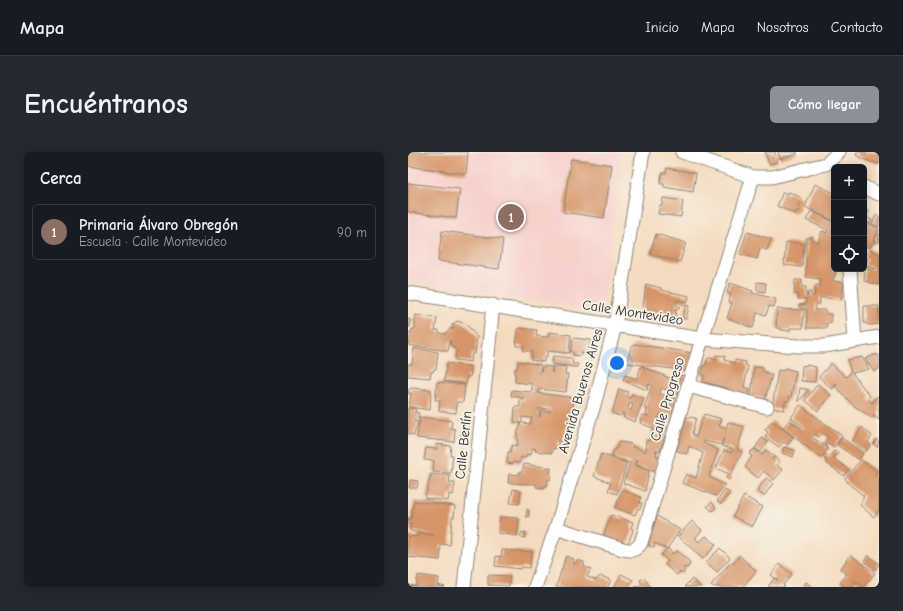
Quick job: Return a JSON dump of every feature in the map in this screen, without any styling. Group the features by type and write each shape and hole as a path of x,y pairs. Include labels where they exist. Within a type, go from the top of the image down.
{"street":[{"name":"Avenida Buenos Aires","path":"535,587 556,528 594,405 615,326 643,152"},
{"path":"682,152 753,177 772,177 830,167 838,152"},
{"name":"Calle Progreso","path":"556,528 632,551 641,543 702,339 753,177"},
{"path":"867,188 879,194"},
{"path":"850,272 855,341"},
{"name":"Calle Montevideo","path":"408,293 493,305 702,339 798,346 824,346 879,337"},
{"name":"Calle Berlín","path":"464,587 493,305"},
{"path":"688,386 767,407"}],"shaded area":[{"path":"408,152 621,152 603,311 408,281"}],"building":[{"path":"408,152 468,152 466,174 408,166"},
{"path":"765,152 775,152 777,162 769,164"},
{"path":"778,152 797,152 797,154 780,159"},
{"path":"857,152 879,152 879,164 865,160 856,155"},
{"path":"571,159 612,165 604,218 563,212"},
{"path":"667,168 696,173 693,192 664,187 664,184 660,184 662,173 666,173"},
{"path":"408,183 460,189 456,218 408,212"},
{"path":"815,184 831,192 831,220 805,207"},
{"path":"783,192 788,194 789,192 802,198 798,207 800,207 798,212 796,211 795,214 777,206"},
{"path":"663,198 683,201 681,217 658,214"},
{"path":"811,211 831,221 831,272 836,272 833,281 844,282 841,300 820,297 820,304 816,304 815,310 826,310 826,314 831,314 831,323 826,323 827,328 807,328 807,310 800,308 799,305 806,304 806,299 798,299 798,294 794,294 795,280 802,280 802,287 806,287 806,296 808,296 808,292 811,292 811,296 814,296 816,285 820,286 821,279 806,277 806,238 813,237 812,240 818,242 822,231 827,233 828,230 806,220"},
{"path":"876,215 879,216 879,227 872,224"},
{"path":"867,218 872,220 869,224 879,229 873,241 875,242 874,244 872,243 870,248 867,247"},
{"path":"442,231 503,239 499,269 438,261"},
{"path":"747,232 771,239 767,250 760,248 757,259 740,254"},
{"path":"879,233 879,243 874,240"},
{"path":"656,234 686,243 680,262 650,254"},
{"path":"786,242 804,244 802,267 784,265"},
{"path":"869,249 879,254 879,285 864,281 865,272 867,272 867,269 876,269 867,266 867,253"},
{"path":"757,282 766,283 765,292 757,291"},
{"path":"730,283 753,291 752,293 776,299 774,307 769,306 766,315 757,313 753,328 727,318 732,303 729,302 731,294 727,293"},
{"path":"646,284 661,288 661,290 689,296 687,303 677,300 676,306 679,306 679,309 676,309 675,318 642,314"},
{"path":"686,305 689,306 686,319 683,319"},
{"path":"864,306 879,306 879,324 870,325 864,323"},
{"path":"777,309 804,310 803,328 790,328 790,331 776,328"},
{"path":"415,315 437,318 435,330 439,330 439,333 445,334 451,328 452,330 454,328 452,325 457,321 466,324 477,337 475,354 472,353 471,362 455,360 456,352 458,352 450,344 450,340 448,351 408,345 408,333 411,334 412,329 415,329"},
{"path":"408,319 411,320 410,327 408,327"},
{"path":"518,329 537,330 536,336 548,337 549,332 571,335 569,350 571,350 573,338 591,340 589,354 581,353 580,356 573,355 574,353 570,351 569,353 547,351 547,358 544,358 544,362 531,360 532,351 523,351 524,346 516,346"},
{"path":"635,344 693,353 688,371 627,363 631,347"},
{"path":"414,348 438,352 436,369 434,369 433,372 431,371 430,378 408,376 408,364 412,364"},
{"path":"716,355 725,356 724,360 735,363 735,360 746,362 745,365 748,366 744,387 750,389 748,401 726,393 727,388 703,382 704,375 701,374 704,365 706,365 708,358 715,359"},
{"path":"874,355 879,355 879,369 874,372 865,359"},
{"path":"553,356 571,358 573,360 572,364 578,364 577,367 552,364"},
{"path":"862,357 869,369 852,373 870,396 868,399 872,403 878,396 879,397 879,420 874,416 872,418 853,405 835,386 837,383 832,389 819,377 831,363 846,377 851,372 847,360"},
{"path":"518,361 541,365 540,373 543,366 552,367 552,373 553,366 566,367 565,374 568,374 566,392 539,389 538,393 575,398 563,442 558,441 558,449 553,448 552,453 535,451 536,449 532,448 531,455 527,454 526,458 521,457 520,463 513,462 513,464 507,463 508,452 510,452 512,445 518,446 517,434 521,423 514,422 515,407 520,407 520,400 524,400 524,398 511,396 512,390 531,392 532,388 532,384 515,382 515,369 517,369","holes":["539,408 550,409 550,412 541,410 539,417","522,417 532,418 530,424 522,423"]},
{"path":"447,363 472,367 470,377 467,376 466,384 444,381"},
{"path":"807,365 816,367 815,382 801,381 802,366"},
{"path":"641,366 679,382 681,375 687,377 681,395 661,388 660,394 677,399 671,418 660,414 658,419 665,422 662,431 664,431 665,427 670,428 668,433 666,432 660,451 655,451 657,453 656,456 660,457 655,472 636,465 638,459 635,465 649,471 645,491 623,483 630,463 612,457 612,454 619,442 632,444 633,448 635,447 645,452 647,447 645,444 647,440 649,441 653,428 640,423 642,415 649,416 646,415 647,409 644,408 652,385 649,384 647,390 623,380 625,375 637,379"},
{"path":"754,367 763,368 763,371 772,375 765,399 751,396"},
{"path":"784,368 796,371 791,397 790,396 789,401 785,401 784,410 772,408 778,370 784,371"},
{"path":"437,382 465,385 463,402 457,402 456,413 439,411 440,400 435,400"},
{"path":"818,384 831,395 818,411 805,400"},
{"path":"800,388 809,390 798,401"},
{"path":"409,389 431,390 430,410 409,407 411,394 408,393"},
{"path":"619,389 628,392 626,396 630,398 632,394 644,398 635,422 623,417 624,414 622,413 620,416 612,413","holes":["630,402 633,403 631,411 628,409"]},
{"path":"800,405 842,436 834,447 828,443 825,446 828,449 821,458 783,428 789,420 802,429 804,427 791,418","holes":["822,433 828,437 823,445 812,437 814,434 819,437"]},
{"path":"408,408 416,409 415,412 419,413 418,419 415,418 414,421 418,422 414,435 408,434"},
{"path":"704,414 722,419 719,426 726,429 728,422 744,427 737,450 742,452 731,475 716,468 724,450 731,453 733,449 722,446 724,438 721,445 704,441 704,443 718,450 709,477 725,485 716,496 682,483 686,474 696,478 703,453 689,446 687,454 677,451 687,417 696,418 692,434 696,437"},
{"path":"420,417 452,421 451,428 455,429 454,442 417,438"},
{"path":"772,421 793,437 788,445 783,442 779,447 765,437 768,432 765,430"},
{"path":"862,427 872,436 868,442 871,445 865,452 852,441"},
{"path":"462,433 465,433 464,439 461,439"},
{"path":"762,438 768,442 760,452 755,448"},
{"path":"842,438 863,453 859,460 837,445"},
{"path":"877,439 879,441 877,447 873,444"},
{"path":"437,444 451,446 450,455 453,455 451,473 433,472 434,461 424,460 426,448 437,449"},
{"path":"784,447 795,450 793,457 782,453"},
{"path":"754,449 762,455 766,450 774,456 772,460 774,457 780,461 777,465 783,470 774,480 764,471 758,478 745,467 752,456 749,454"},
{"path":"834,451 838,453 834,458 849,470 844,476 825,462 826,460 823,457 825,454 829,457"},
{"path":"601,454 627,463 617,494 608,491 611,483 594,476"},
{"path":"861,460 876,470 875,478 877,480 879,478 879,510 874,517 860,505 864,496 848,483 845,478"},
{"path":"524,464 551,468 550,480 548,479 547,486 544,486 544,488 536,487 536,484 508,483 509,474 519,475 519,472 522,472"},
{"path":"431,474 450,476 449,483 455,483 453,495 449,494 448,501 425,498"},
{"path":"728,474 731,477 729,480 726,478"},
{"path":"766,478 773,483 764,496 757,491"},
{"path":"410,480 418,481 417,488 409,488"},
{"path":"513,489 521,491 519,504 510,503"},
{"path":"622,490 641,497 639,503 642,503 640,509 638,508 635,515 615,508"},
{"path":"725,490 730,493 721,504 717,501"},
{"path":"744,496 763,507 752,527 733,516"},
{"path":"414,501 455,506 454,517 452,517 450,545 441,544 440,560 408,557 408,536 417,537 418,534 434,535 410,531 411,524 408,524 408,519 411,519"},
{"path":"712,502 716,508 712,511 707,506"},
{"path":"527,509 529,510 528,517 526,517"},
{"path":"611,515 633,522 631,528 633,529 632,533 626,548 602,540"},
{"path":"657,516 680,530 667,549 655,543 654,547 648,545"},
{"path":"500,517 519,518 517,536 498,533"},
{"path":"692,521 702,530 695,538 699,542 706,536 716,545 703,559 678,536"},
{"path":"522,532 526,533 525,538 520,537"},
{"path":"668,548 673,554 677,551 689,561 690,564 687,568 683,568 685,570 682,574 680,572 677,575 665,565 668,561 661,555"},
{"path":"720,548 730,558 717,572 706,562"},
{"path":"502,550 532,552 529,568 522,567 521,569 495,566 496,556 501,557"},
{"path":"739,555 756,571 743,587 714,587 711,585 731,562 733,564"},
{"path":"851,555 875,573 864,587 854,580 855,583 853,587 846,587 840,583 847,574 840,569"},
{"path":"868,555 879,564 875,570 864,561"},
{"path":"566,556 574,559 573,564 575,564 577,560 584,562 584,567 591,569 587,577 596,580 600,576 611,580 608,587 556,587"},
{"path":"779,564 792,574 783,585 785,587 768,587 774,578 778,580 771,575"},
{"path":"621,574 633,580 628,587 614,587"},
{"path":"418,575 439,578 438,585 445,587 408,587 408,585 416,586"},
{"path":"488,575 510,576 509,586 488,585"},
{"path":"645,578 650,587 635,587 642,584 640,580"},
{"path":"692,579 701,587 686,587 685,586"},
{"path":"806,582 813,587 803,587"}],"place":[{"name":"Primaria Álvaro Obregón","path":"511,217"}]}
